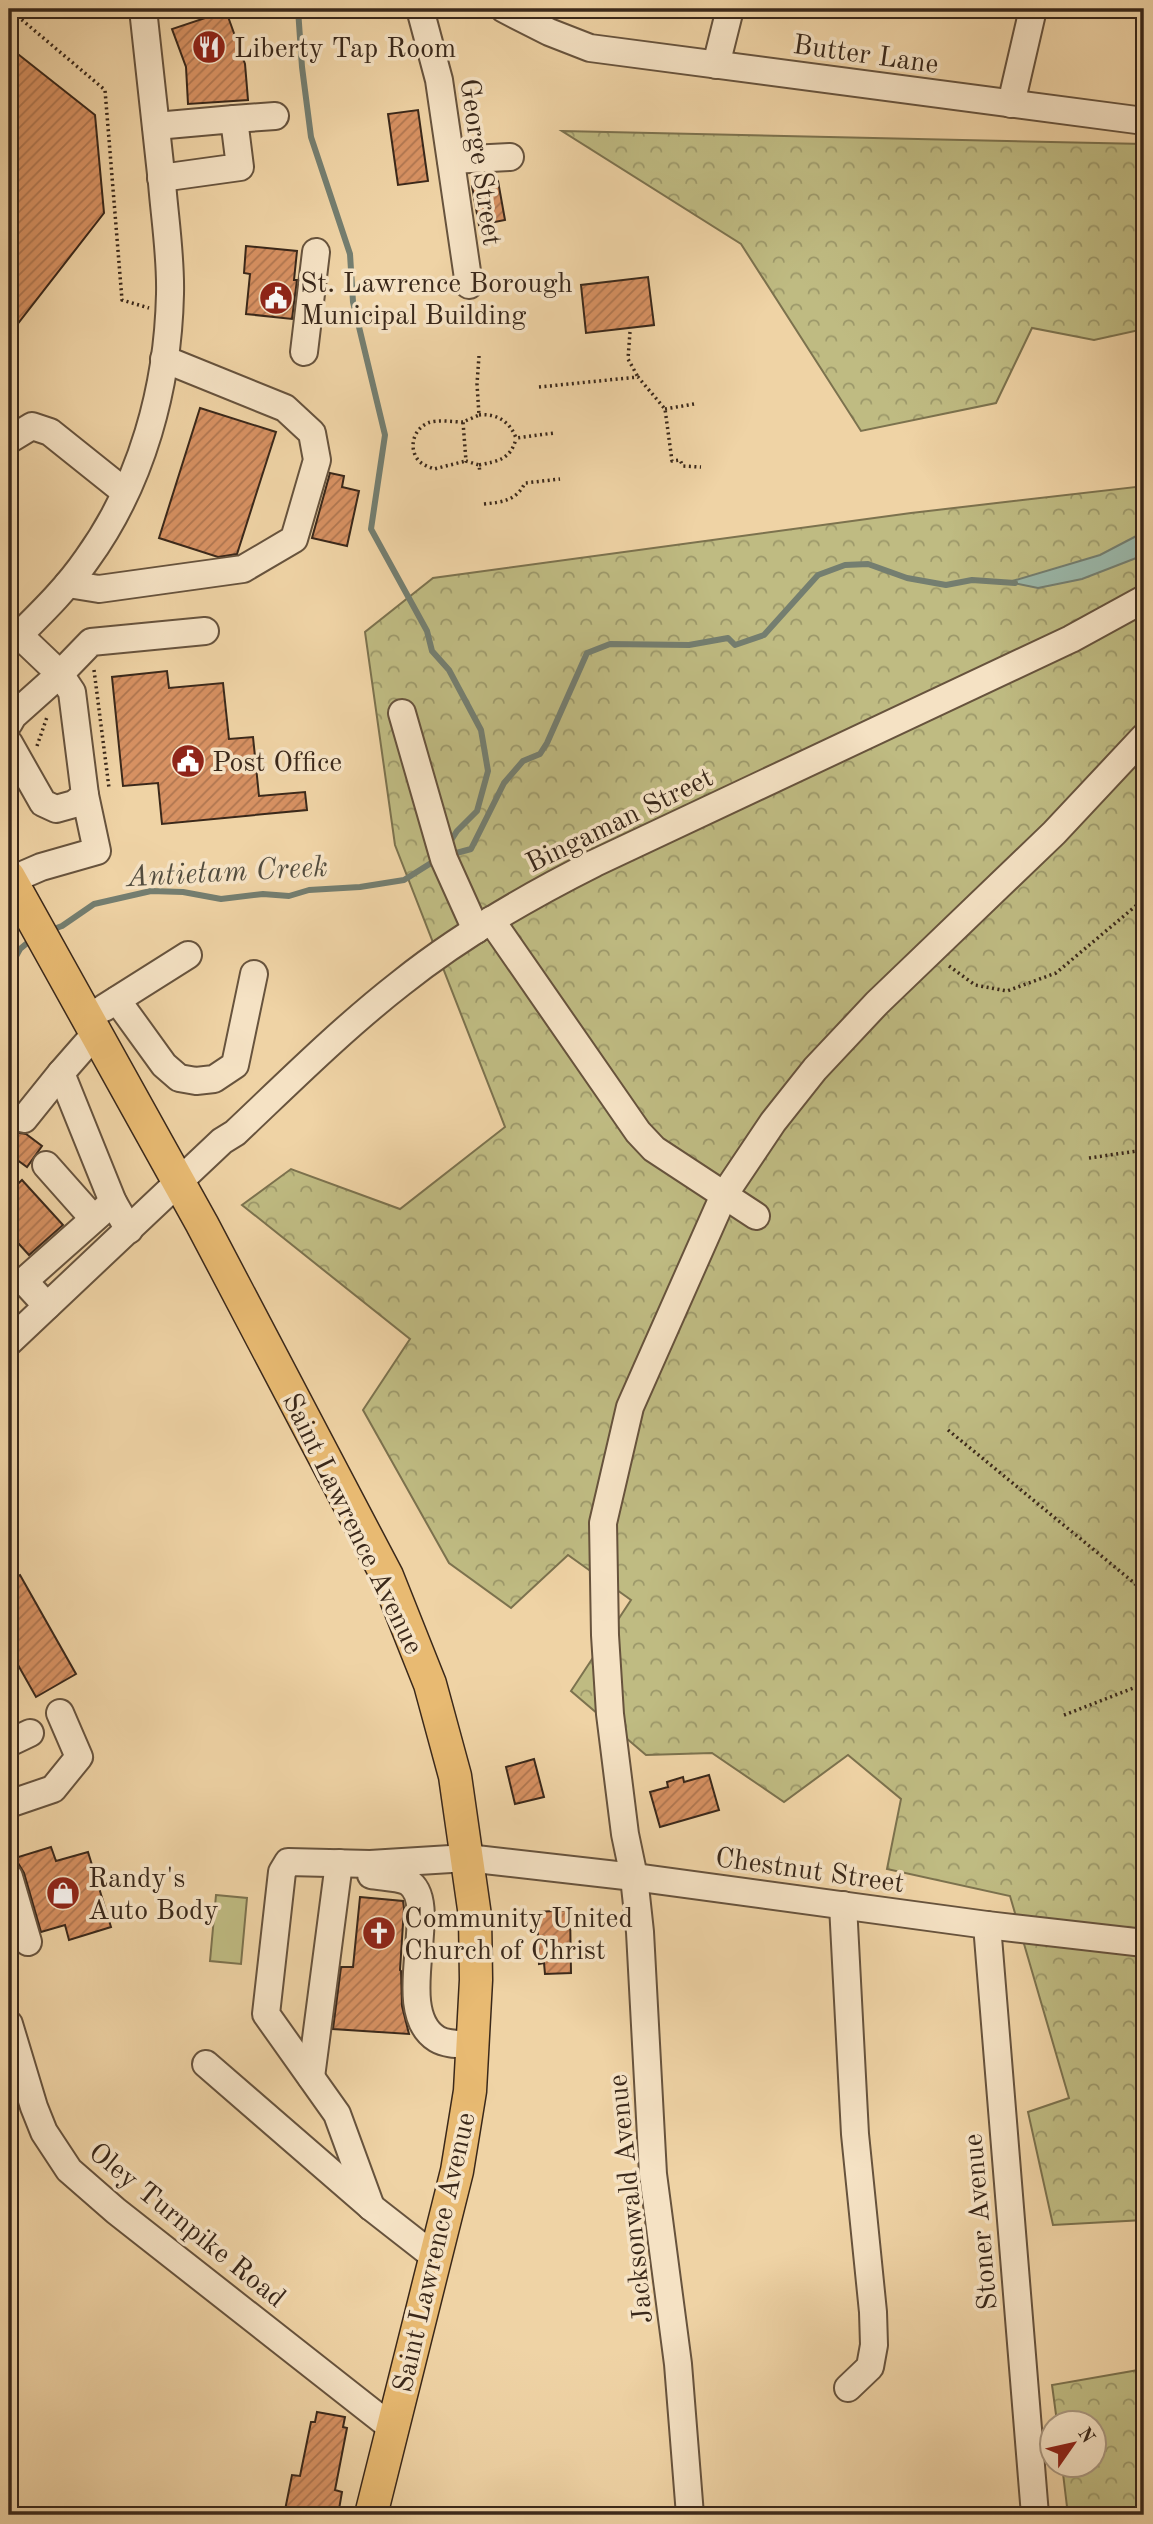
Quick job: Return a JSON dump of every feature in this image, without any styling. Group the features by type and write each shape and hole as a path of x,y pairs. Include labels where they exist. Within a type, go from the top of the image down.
{"main road":[{"name":"Saint Lawrence Avenue","path":"15,888 179,1184 354,1513 400,1606 442,1724 460,1801 475,1916 476,1980 474,2046 462,2144 371,2515"}],"street":[{"path":"15,888 41,867 97,850 85,795 72,692 60,674 14,640 68,584 100,540 125,492 155,413 169,314 168,247 143,9"},
{"name":"George Street","path":"420,9 439,80 469,285"},
{"name":"Butter Lane","path":"504,9 549,32 590,48 1144,121"},
{"path":"716,65 730,9"},
{"path":"1011,104 1033,9"},
{"path":"156,126 275,116"},
{"path":"161,178 240,167 234,119"},
{"path":"451,160 510,157"},
{"path":"304,352 316,252"},
{"path":"68,584 99,589 243,569 294,539 317,460 312,433 285,408 164,359"},
{"path":"9,440 32,426 50,432 125,492"},
{"name":"Bingaman Street","path":"9,1342 222,1141 235,1133 353,1023 400,984 483,925 595,863 1071,639 1144,599"},
{"path":"9,723 13,716 91,642 205,631"},
{"path":"402,713 431,822 444,859 483,925 638,1132 654,1149 756,1216"},
{"name":"Jacksonwald Avenue","path":"690,2515 678,2364 653,2174 640,1932 610,1714 605,1634 603,1523 630,1408 724,1195 773,1122 815,1069 877,1003 1054,833 1144,737"},
{"path":"9,743 43,803 57,809 75,804 85,795"},
{"path":"24,1119 61,1073 92,1026 117,1000 188,955"},
{"path":"117,1000 163,1065 179,1078 196,1081 214,1079 235,1065 254,974"},
{"path":"61,1073 113,1202 129,1230"},
{"path":"46,1165 93,1219"},
{"path":"47,1306 16,1272 113,1202"},
{"path":"9,1804 53,1789 79,1757 60,1713"},
{"name":"Chestnut Street","path":"311,2077 266,2014 282,1872 288,1862 370,1864 467,1858 634,1877 987,1925 1144,1942"},
{"path":"338,1863 311,2077 337,2114 371,2207"},
{"path":"370,1864 371,1875 407,1882 416,1891 421,1911 416,1987 420,2014 426,2028 435,2038 445,2043 474,2046"},
{"path":"11,1892 29,1942"},
{"path":"843,1905 855,2134 874,2345 870,2367 848,2388"},
{"name":"Stoner Avenue","path":"987,1925 1035,2515"},
{"name":"Oley Turnpike Road","path":"9,2025 44,2132 69,2170 116,2211 391,2427"},
{"path":"206,2064 371,2207 435,2257"}],"path":[{"path":"9,9 105,90 122,300 169,314"},
{"path":"630,332 628,359 638,377 665,409 672,461 680,460 683,466 691,468 701,467"},
{"path":"479,356 479,415"},
{"path":"539,387 638,377"},
{"path":"665,409 694,404"},
{"path":"488,414 502,419 513,428 516,438 511,454 502,461 479,465 466,461 434,469 420,462 413,451 413,440 419,429 430,422 463,422 479,415 488,414"},
{"path":"463,422 466,461"},
{"path":"516,438 554,433"},
{"path":"479,465 480,473"},
{"path":"484,504 507,502 522,490 525,483 560,479"},
{"path":"930,952 975,985 1007,991 1056,973 1144,899"},
{"path":"1089,1158 1144,1150"},
{"path":"948,1430 1144,1591"},
{"path":"1064,1715 1144,1684"}],"green space":[{"path":"562,131 1144,144 1144,329 1094,340 1032,328 996,403 861,431 741,244"},
{"path":"1144,486 1144,2220 1053,2225 1028,2112 1069,2098 1010,1896 887,1869 901,1799 848,1755 784,1802 712,1753 646,1755 571,1691 631,1600 568,1555 511,1608 449,1563 363,1410 410,1339 242,1205 291,1169 400,1209 505,1127 395,845 365,632 433,578 911,513"},
{"path":"216,1895 247,1898 241,1964 210,1961"},
{"path":"1144,2369 1144,2515 1068,2515 1064,2478 1108,2478 1108,2408 1055,2408 1052,2385"}],"shaded area":[{"path":"1144,532 1144,555 1082,579 1038,588 1009,582 1100,555"}],"building":[{"name":"Liberty Tap Room","path":"226,11 245,64 248,100 188,104 186,67 172,29"},
{"path":"9,47 95,115 104,213 9,335"},
{"path":"418,110 428,181 398,185 388,114"},
{"path":"498,181 505,220 479,225 472,186"},
{"name":"St. Lawrence Borough Municipal Building","path":"246,246 297,251 294,280 297,280 292,319 246,314 250,274 244,273"},
{"path":"648,277 654,325 586,333 581,285"},
{"path":"200,408 276,432 237,554 218,557 159,538"},
{"path":"330,473 344,476 342,487 359,491 347,546 312,538"},
{"name":"Post Office","path":"167,671 169,688 223,683 229,739 253,737 259,796 305,792 307,810 162,824 158,783 123,786 112,677"},
{"path":"9,1122 15,1132 26,1134 42,1146 27,1167 9,1154"},
{"path":"22,1180 63,1225 29,1255 9,1233 9,1192"},
{"path":"20,1575 76,1674 36,1697 9,1649 9,1581"},
{"path":"534,1759 544,1797 515,1804 506,1767"},
{"path":"709,1775 719,1810 660,1827 650,1792 668,1787 667,1782 683,1777 684,1782"},
{"name":"Randy's Auto Body","path":"51,1847 56,1861 88,1852 111,1927 69,1940 65,1925 41,1932 24,1873 15,1858"},
{"name":"Community United Church of Christ","path":"360,1897 403,1901 400,1970 402,2006 409,2034 333,2029 341,1967 353,1967"},
{"path":"570,1910 571,1973 545,1974 544,1963 539,1964 537,1912"},
{"path":"317,2412 345,2417 343,2427 347,2428 335,2490 342,2492 338,2515 284,2515 292,2475 300,2476 311,2422 315,2422"}],"waterway":[{"path":"298,9 311,137 350,254 353,302 385,435 371,529 427,631 432,651 449,670 481,730 488,771 477,811 457,831 448,845"},
{"name":"Antietam Creek","path":"449,855 471,849 504,783 523,761 540,754 587,653 610,644 689,645 728,638 735,645 764,635 818,575 845,565 868,564 907,578 946,585 972,580 1015,583"},
{"name":"Antietam Creek","path":"48,931 62,926 94,904 151,891 183,892 221,899 263,894 289,896 309,890 360,887 404,880 439,858"},
{"name":"Antietam Creek","path":"9,969 20,949 32,939"}],"place":[{"name":"Liberty Tap Room","path":"209,47"},
{"name":"St. Lawrence Borough Municipal Building","path":"276,298"},
{"name":"Post Office","path":"188,761"},
{"name":"Randy's Auto Body","path":"63,1893"},
{"name":"Community United Church of Christ","path":"379,1933"}]}
